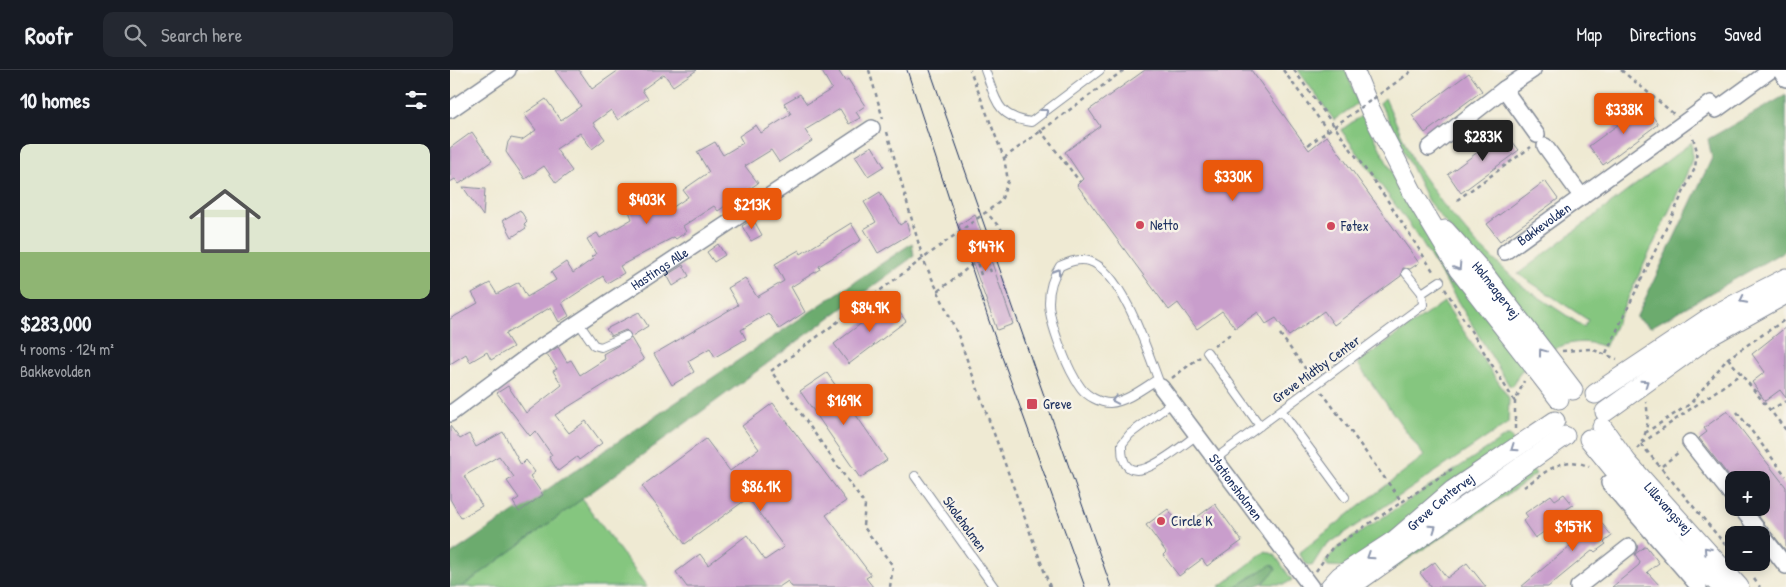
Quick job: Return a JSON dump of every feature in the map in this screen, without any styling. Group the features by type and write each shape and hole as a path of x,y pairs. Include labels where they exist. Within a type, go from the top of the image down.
{"street":[{"path":"450,110 508,70"},
{"name":"Holmeagervej","path":"1354,70 1370,109 1414,195 1459,270 1566,394"},
{"path":"1429,148 1504,89 1532,70"},
{"name":"Bakkevolden","path":"1505,252 1711,103 1716,110 1770,70"},
{"path":"1780,70 1786,79"},
{"name":"Bakkevolden","path":"1504,89 1538,142 1582,197"},
{"name":"Hastings Alle","path":"450,414 532,353 872,128"},
{"path":"1595,394 1712,316 1786,278"},
{"path":"1599,426 1603,405 1595,394 1581,389 1566,394 1556,406 1560,428 1572,439 1599,426 1712,335 1786,294"},
{"name":"Stationsholmen","path":"1160,383 1309,584"},
{"name":"Lillevangsvej","path":"1599,426 1626,462 1739,587"},
{"name":"Lillevangsvej","path":"1599,426 1674,543 1722,587"},
{"name":"Greve Centervej","path":"1330,587 1340,576 1395,540 1453,490 1560,428"},
{"name":"Greve Centervej","path":"1350,587 1560,428"},
{"path":"1690,442 1725,487"},
{"name":"Lillevangsvej","path":"1610,483 1699,587"},
{"path":"1747,516 1786,566"},
{"path":"1578,587 1629,547"}],"lane":[{"path":"985,70 1003,111 1014,120 1031,122 1100,70"},
{"path":"1078,260 1090,261 1105,272 1130,307 1160,383 1110,403 1089,396 1080,387 1072,373 1055,330 1049,305 1050,287 1060,266 1078,260"},
{"path":"1406,273 1422,293 1440,281"},
{"name":"Greve Midtby Center","path":"1216,459 1423,304 1422,293"},
{"path":"578,322 594,345 601,348 626,336"},
{"path":"1207,352 1260,426"},
{"path":"1173,402 1130,434 1122,444 1123,460 1128,466 1137,471 1148,470 1197,435"},
{"path":"1282,410 1345,497"},
{"name":"Skoleholmen","path":"915,476 994,587"}],"path":[{"path":"869,70 923,259 962,345 1050,587"},
{"path":"890,587 893,566 863,526 865,505 771,372 1001,201 1006,192 1008,182 1004,158 970,70"},
{"path":"1004,158 1124,70"},
{"path":"1283,70 1328,131"},
{"path":"1294,70 1386,198 1515,402"},
{"path":"1404,70 1407,74"},
{"path":"1308,145 1412,70"},
{"path":"1606,354 1695,168 1697,151 1693,135 1684,122 1621,70"},
{"path":"1040,130 1080,182"},
{"path":"1458,200 1538,142"},
{"path":"938,291 1008,237 987,212"},
{"path":"982,275 972,250 981,243 991,272"},
{"path":"1645,433 1690,404 1728,358 1786,319"},
{"path":"1160,383 1207,352 1233,332"},
{"path":"1280,334 1402,502"},
{"path":"1728,358 1786,430"},
{"path":"1626,462 1641,444 1742,373"},
{"path":"1770,410 1786,401"},
{"path":"1737,412 1786,476"},
{"path":"1507,433 1515,428"},
{"path":"1662,466 1690,442"},
{"path":"1641,444 1662,466 1725,543"},
{"path":"1522,488 1565,461 1577,461 1593,471"},
{"path":"1309,584 1332,548 1458,465"}],"green space":[{"path":"1298,70 1346,70 1358,103 1334,120"},
{"path":"1786,95 1786,250 1651,327 1636,318 1712,158 1708,139"},
{"path":"1385,98 1414,163 1442,203 1477,244 1522,286 1584,327 1588,320 1518,274 1692,142 1692,159 1686,175 1605,347 1583,342 1563,345 1549,351 1428,201 1380,103"},
{"path":"1364,114 1397,182 1435,247 1472,299 1528,366 1520,372 1513,386 1509,385 1417,235 1341,130"},
{"path":"912,243 914,256 462,587 450,587 450,555"},
{"path":"1444,302 1509,398 1508,423 1324,547 1312,566 1306,564 1299,553 1424,456 1357,363"},
{"path":"1506,436 1510,436 1515,444 1347,567 1328,566 1325,562 1338,547"},
{"path":"1529,464 1536,474 1365,587"},
{"path":"582,499 647,587 462,587"},
{"path":"1266,551 1275,555 1292,580 1285,584 1263,584 1276,569 1258,572 1236,587 1219,587"},
{"path":"1272,564 1276,569 1263,583 1250,587 1236,587"}],"building":[{"path":"555,70 579,70 592,89 619,70 697,70 673,86 664,74 642,90 648,99 618,120 611,110 593,123 605,139 592,149 580,133 556,149 572,171 556,183 544,166 525,179 506,152 511,138 522,140 536,130 524,114 546,99 561,120 581,106"},
{"path":"821,70 838,70 845,81 848,79 865,106 856,112 860,118 849,124 840,109 805,130 812,141 779,162 771,150 745,166 758,183 718,211 714,206 683,226 686,232 676,239 674,237 620,266 624,273 607,283 603,276 562,303 569,316 559,322 551,307 505,334 513,347 491,360 487,352 470,362 466,354 450,364 450,319 478,303 472,293 490,283 497,294 519,282 527,297 556,280 551,272 566,262 573,273 593,259 591,257 596,254 587,239 597,233 600,238 632,219 629,211 635,206 654,195 666,212 688,197 683,190 709,172 697,152 715,142 723,155 743,143 739,136 756,125 761,133 791,114 784,103 800,94 807,104 832,89"},
{"path":"1145,70 1251,70 1309,150 1327,136 1419,263 1410,269 1403,268 1401,276 1334,325 1324,311 1289,336 1276,318 1266,324 1258,312 1235,328 1222,311 1197,329 1178,303 1169,310 1077,185 1083,179 1065,152 1100,126 1089,110"},
{"path":"1469,73 1482,91 1425,133 1412,115"},
{"path":"1645,105 1658,124 1603,165 1589,146"},
{"path":"472,132 492,161 459,184 455,179 450,182 450,148"},
{"path":"1505,132 1519,150 1461,193 1448,174"},
{"path":"872,146 884,166 868,176 855,156"},
{"path":"1545,181 1558,199 1500,241 1487,224"},
{"path":"463,187 485,189 483,216"},
{"path":"880,192 900,225 906,221 910,234 878,253 864,229 876,222 864,202"},
{"path":"520,210 527,221 524,224 526,228 512,237 503,220"},
{"path":"975,214 1013,324 997,330 959,225"},
{"path":"753,219 762,235 751,241 742,226"},
{"path":"851,223 861,240 819,266 820,269 791,287 805,312 779,329 768,313 741,330 746,339 715,357 710,348 688,361 694,372 672,385 654,354 738,305 728,288 745,278 757,297 784,281 775,264 799,250 801,254"},
{"path":"718,244 725,255 714,262 707,252"},
{"path":"683,265 689,276 673,286 667,275"},
{"path":"891,301 906,321 849,364 834,344"},
{"path":"639,312 648,326 632,336 626,330 611,336 606,329"},
{"path":"1786,327 1786,398 1780,390 1765,401 1752,382 1765,372 1752,354"},
{"path":"631,338 644,360 555,415 569,433 586,421 602,443 579,460 577,457 558,471 549,457 552,455 535,431 530,436 497,393 508,386 526,413 562,385 553,371 557,369 547,354 558,347 567,362 571,360 580,375 605,359 603,354"},
{"path":"827,373 887,460 860,478 800,391"},
{"path":"773,403 846,501 826,515 871,575 866,578 873,587 792,587 788,581 779,587 687,587 676,572 700,554 708,565 747,535 765,560 784,547 748,498 685,544 642,486 706,439 730,471 759,449 742,426"},
{"path":"1727,411 1786,487 1786,551 1770,531 1770,526 1766,526 1758,516 1770,516 1770,471 1725,471 1699,438 1707,432 1704,428"},
{"path":"450,426 460,439 469,434 476,447 503,432 521,465 526,460 535,472 530,476 543,495 519,512 513,502 519,498 507,481 514,477 499,456 464,476 482,506 461,518 450,499"},
{"path":"1564,494 1573,505 1556,516 1560,521 1535,538 1523,521 1528,517 1525,513 1551,495 1555,500"},
{"path":"1215,504 1242,541 1207,566 1202,559 1179,576 1163,555 1166,552 1146,525 1168,509 1182,528"},
{"path":"1595,515 1612,536 1604,542 1606,544 1595,552 1593,550 1548,587 1521,587 1570,546 1565,538"},
{"path":"1646,546 1659,563 1647,572 1661,587 1612,587 1639,565 1640,562 1635,554"},
{"path":"1435,562 1447,578 1467,563 1486,587 1431,587 1420,573"}],"tram line":[{"path":"907,70 989,321 1085,587"},
{"path":"930,70 1111,587"}],"place":[{"name":"Netto","path":"1140,225"},
{"name":"Føtex","path":"1331,226"},
{"name":"Greve","path":"1032,404"},
{"name":"Circle K","path":"1161,521"}]}
